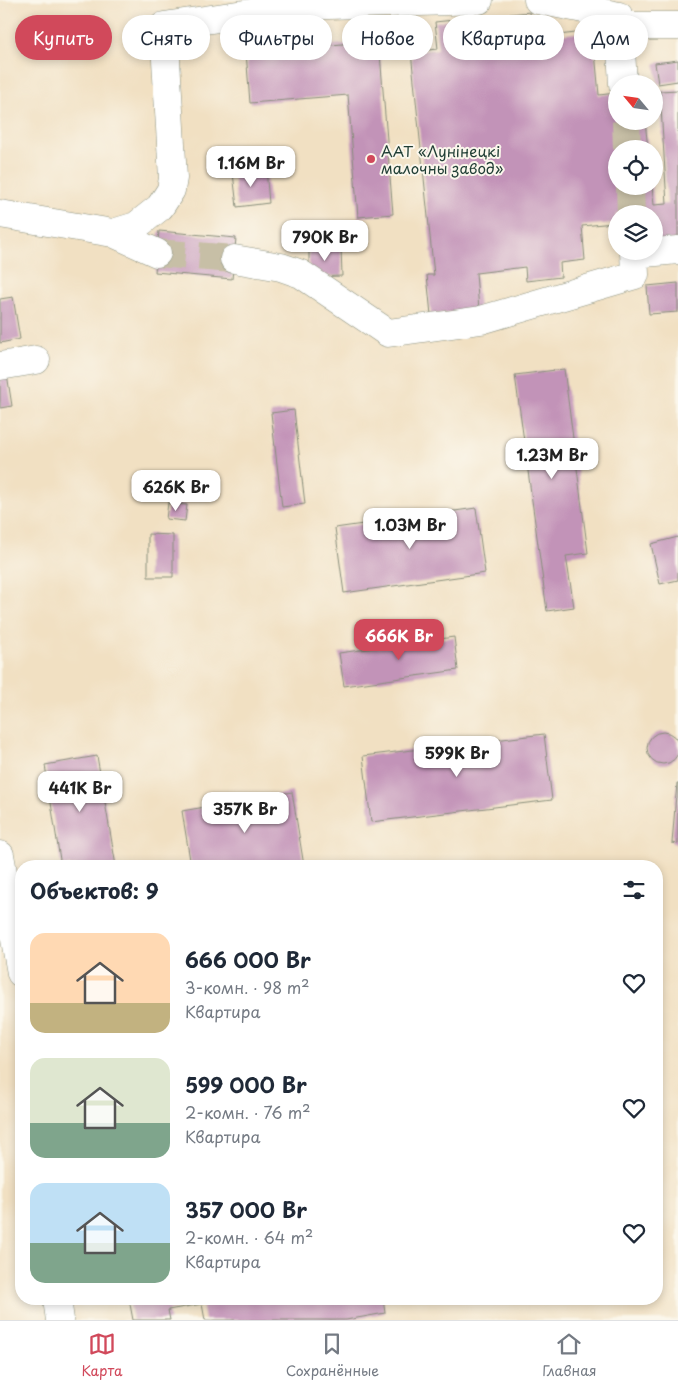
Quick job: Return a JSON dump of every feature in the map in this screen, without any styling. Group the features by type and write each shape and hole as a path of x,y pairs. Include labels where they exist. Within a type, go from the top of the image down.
{"street":[{"path":"113,233 136,226 160,208 171,190 173,178 164,26 299,3 478,0"},
{"path":"538,0 614,15"},
{"path":"648,26 678,26"},
{"path":"622,60 623,75"},
{"path":"0,214 113,233 157,253"},
{"path":"663,251 678,250"},
{"path":"234,259 280,266 301,274 388,333 481,320 635,275 634,260"},
{"path":"0,366 36,360"},
{"path":"0,855 15,939"},
{"path":"58,1305 60,1320"}],"building":[{"path":"530,12 530,15 502,15"},
{"path":"443,21 443,60 564,60 564,34 574,33 574,60 596,60 599,95 608,94 608,130 646,130 647,140 608,140 608,195 653,195 654,205 608,205 608,224 582,226 585,260 560,263 561,277 526,281 525,267 476,273 479,310 431,315 427,275 434,275 412,60 433,60 433,50 438,49 435,22"},
{"name":"ААТ «Лунінецкі малочны завод»","path":"342,44 342,60 381,60 393,214 358,217 348,95 250,103 247,60 332,60 332,45"},
{"path":"678,60 678,81 663,83 663,75 657,75 655,63"},
{"path":"678,90 678,240 663,241 663,205 654,205 667,204 662,130 663,91"},
{"path":"266,169 269,203 237,207 233,173"},
{"path":"159,231 236,238 232,279 155,272"},
{"path":"341,246 342,276 309,277 309,247"},
{"path":"678,283 678,312 649,314 647,286"},
{"path":"13,297 20,339 0,343 0,299"},
{"path":"564,369 588,553 566,556 574,607 547,611 515,375"},
{"path":"7,374 12,406 0,408 0,375"},
{"path":"294,410 305,504 282,507 271,413"},
{"path":"168,503 187,505 185,521 166,519"},
{"path":"476,508 485,573 344,593 335,528"},
{"path":"148,534 173,535 173,577 148,577"},
{"path":"678,537 678,580 660,584 651,544"},
{"path":"454,637 458,670 344,686 339,653"},
{"path":"663,732 669,733 674,737 678,742 678,754 674,759 669,763 663,764 657,763 652,759 648,754 647,748 648,742 652,737 657,733"},
{"path":"544,734 552,800 371,822 363,756"},
{"path":"97,756 115,860 60,860 45,765"},
{"path":"678,783 678,844 672,843"},
{"path":"292,792 303,860 190,860 182,811"},
{"path":"130,1305 196,1305 168,1310 170,1320 133,1320"},
{"path":"202,1305 384,1305 385,1313 346,1320 205,1320"}],"tunnel":[{"path":"626,130 627,140"},
{"path":"630,195 631,205"},
{"path":"157,253 234,259"}],"place":[{"name":"ААТ «Лунінецкі малочны завод»","path":"371,159"}]}
